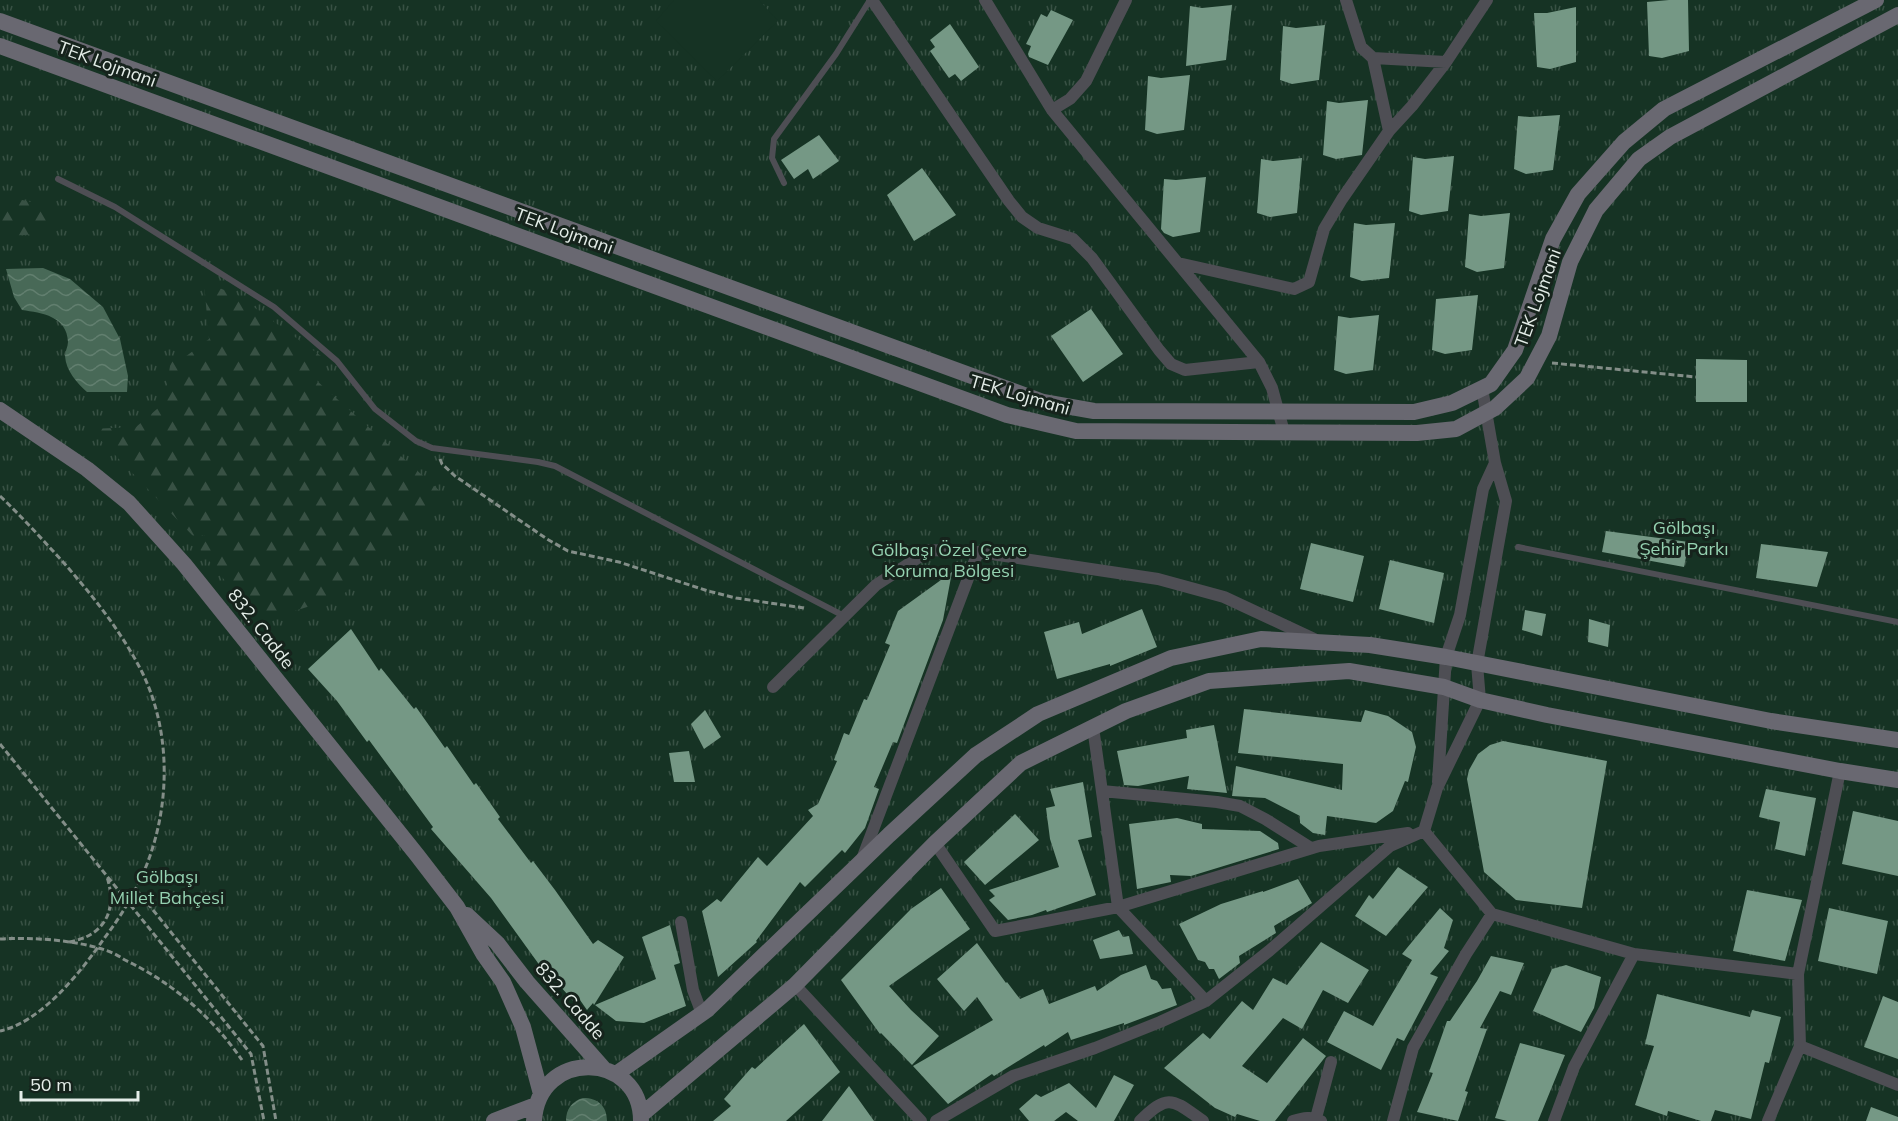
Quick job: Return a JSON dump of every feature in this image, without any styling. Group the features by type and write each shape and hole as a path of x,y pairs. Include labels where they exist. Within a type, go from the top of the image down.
{"street":[{"path":"871,0 1022,217 1038,228 1073,239 1092,258 1171,364 1185,370 1258,362"},
{"path":"985,0 1052,110 1258,362 1272,388 1284,432"},
{"path":"1052,110 1070,99 1086,81 1126,0"},
{"path":"1346,0 1361,47 1372,58 1389,131"},
{"path":"1178,263 1294,289 1309,282 1324,229 1389,131 1412,106 1446,62 1487,0"},
{"name":"TEK Lojmani","path":"0,21 1043,402 1094,411 1414,412 1452,403 1491,384 1515,350 1553,239 1578,194 1624,142 1664,109 1876,0"},
{"name":"TEK Lojmani","path":"0,46 1007,415 1076,431 1417,433 1456,429 1495,408 1527,378 1549,336 1570,262 1596,210 1639,159 1670,136 1898,15"},
{"path":"1372,58 1446,62"},
{"path":"936,1121 1013,1076 1095,1048 1206,1001 1269,951 1390,846 1424,831 1437,788 1480,700 1476,664 1506,501 1495,463 1482,388"},
{"name":"832. Cadde","path":"0,410 87,469 129,503 197,580 457,907 512,1001 523,1027 537,1107"},
{"path":"1437,788 1446,657 1460,615 1483,489 1495,463"},
{"path":"773,687 876,585 930,550 978,552 1158,579 1224,597 1320,643"},
{"path":"860,863 978,552"},
{"path":"494,1121 537,1107 550,1082 561,1073 582,1067 610,1072 702,1014 976,754 1038,714 1171,658 1261,639 1370,645 1446,657 1772,721 1898,740"},
{"path":"641,1118 795,985 935,843 1021,763 1126,711 1209,681 1349,671 1444,687 1480,700 1548,715 1898,780"},
{"path":"1094,727 1118,907 1206,1001"},
{"path":"1768,1121 1800,1046 1798,974 1840,771"},
{"path":"1102,791 1240,806 1311,848"},
{"path":"935,843 995,931 1118,907 1311,848 1424,831"},
{"path":"1424,831 1492,914 1634,954 1798,974"},
{"name":"832. Cadde","path":"457,907 497,943 527,982 610,1072 629,1085 637,1099 641,1118"},
{"path":"1394,1121 1413,1048 1466,954 1492,914"},
{"path":"681,922 693,990 702,1014"},
{"path":"1554,1121 1574,1067 1634,954"},
{"path":"795,985 921,1121"},
{"path":"1800,1046 1898,1085"},
{"path":"1293,1121 1306,1117 1318,1119 1331,1062"},
{"path":"1140,1121 1163,1102 1171,1101 1203,1121"}],"lane":[{"path":"784,183 772,158 774,139 836,54 871,0"},
{"path":"58,179 115,207 274,307 337,361 375,409 416,441 439,449 555,466 845,617"},
{"path":"1518,547 1898,622"}],"path":[{"path":"1536,362 1696,377"},
{"path":"439,449 442,464 455,476 568,551 619,562 736,598 804,608 813,607 819,603"},
{"path":"0,496 23,517 93,596 124,640 146,683 159,721 164,770 163,805 149,859 129,902 98,948 58,994 41,1010 9,1029 0,1031"},
{"path":"0,744 251,1054 264,1121"},
{"path":"67,943 83,940 102,925 111,906 111,891 105,874"},
{"path":"136,889 263,1046 276,1121"},
{"path":"0,939 21,938 98,948 130,962 172,986 201,1011 230,1042 243,1060"}],"green space":[{"name":"Gölbaşı Özel Çevre Koruma Bölgesi","path":"0,0 1898,0 1898,1121 0,1121"},
{"path":"674,0 759,0 778,21 717,81 656,21"},
{"path":"0,195 58,208 50,233 0,237"},
{"path":"204,282 237,295 321,356 317,381 441,492 342,596 288,613 251,613 197,546 205,535 194,537 90,429 136,427 164,403 171,360 185,357 209,339"}],"water":[{"path":"43,268 70,279 103,307 120,339 128,376 127,392 87,392 67,367 65,356 68,342 63,326 52,317 22,310 14,297 6,269"},
{"path":"583,1098 593,1099 601,1104 607,1121 566,1121 570,1106"}],"building":[{"path":"1688,0 1689,51 1662,58 1649,56 1647,2"},
{"path":"1232,5 1226,60 1186,66 1190,6 1202,8"},
{"path":"1576,7 1576,62 1550,69 1537,67 1534,13 1547,13"},
{"path":"1051,10 1073,20 1048,65 1029,57 1031,46 1026,44 1041,14 1047,17"},
{"path":"950,24 979,67 961,81 955,74 949,78 930,51 935,47 930,40"},
{"path":"1325,25 1319,80 1292,84 1280,80 1283,26 1296,28"},
{"path":"1190,75 1184,130 1157,134 1145,130 1148,76 1161,78"},
{"path":"1368,100 1362,155 1336,159 1323,155 1327,101 1339,103"},
{"path":"1560,115 1553,170 1526,174 1514,169 1518,116"},
{"path":"819,135 839,161 813,179 808,169 794,179 781,160"},
{"path":"1454,156 1448,211 1421,215 1409,211 1413,157 1425,159"},
{"path":"1302,158 1297,213 1270,217 1257,213 1261,159 1273,161"},
{"path":"922,168 956,215 914,241 887,195"},
{"path":"1206,177 1200,232 1173,237 1164,233 1161,229 1164,179"},
{"path":"1510,213 1504,268 1477,272 1465,267 1469,214 1481,216"},
{"path":"1354,223 1366,225 1395,223 1389,278 1362,281 1350,277"},
{"path":"1478,295 1472,350 1445,354 1432,350 1436,299"},
{"path":"1091,309 1123,354 1083,382 1051,336"},
{"path":"1379,315 1373,370 1346,374 1334,370 1338,316 1350,318"},
{"path":"1696,359 1747,360 1747,402 1696,402"},
{"path":"1606,531 1689,542 1684,567 1602,552"},
{"path":"1311,543 1364,556 1353,602 1300,589"},
{"path":"1761,544 1828,552 1817,587 1756,578"},
{"path":"1390,560 1444,573 1434,623 1379,609"},
{"path":"952,572 943,620 897,743 893,742 874,787 879,789 865,828 845,853 842,850 805,887 800,882 757,942 718,977 702,911 717,899 721,902 758,857 767,866 813,816 808,810 818,804 837,761 834,760 844,733 849,735 864,699 867,700 890,645 885,643 898,611"},
{"path":"1142,609 1157,647 1110,666 1110,664 1057,679 1044,632 1079,622 1082,634"},
{"path":"1525,610 1546,614 1542,636 1522,630"},
{"path":"1589,619 1610,625 1608,647 1588,642"},
{"path":"351,629 379,671 381,668 414,709 416,707 474,785 476,783 500,817 498,819 531,863 533,861 593,944 598,940 624,957 594,1005 593,1003 587,1010 580,1000 575,1003 545,969 543,970 491,898 431,829 433,827 369,740 367,742 337,701 308,669"},
{"path":"1244,709 1361,722 1365,710 1388,716 1412,732 1416,747 1408,782 1405,781 1393,811 1376,823 1327,816 1325,835 1313,833 1300,823 1300,816 1265,798 1232,796 1236,766 1342,790 1343,764 1238,753"},
{"path":"705,710 721,737 704,749 691,724"},
{"path":"1214,725 1227,793 1187,789 1189,776 1138,786 1124,785 1117,751 1187,738 1186,730"},
{"path":"1503,741 1607,761 1582,908 1516,900 1484,872 1467,779 1478,754 1490,745"},
{"path":"689,751 695,782 674,782 669,753"},
{"path":"1083,782 1092,837 1078,840 1096,895 1047,912 1046,910 1008,920 989,900 995,896 989,890 1059,867 1050,839 1046,808 1055,806 1050,789"},
{"path":"1766,789 1816,798 1805,856 1775,849 1780,822 1759,817"},
{"path":"1853,811 1898,821 1898,876 1842,864"},
{"path":"1015,814 1039,840 985,885 964,862"},
{"path":"1177,818 1202,824 1202,829 1260,831 1278,843 1279,849 1191,876 1170,875 1171,882 1137,889 1129,824"},
{"path":"1398,867 1428,887 1386,936 1355,916 1369,895 1373,899"},
{"path":"1298,879 1312,903 1274,926 1276,933 1239,956 1240,963 1219,979 1214,969 1209,969 1205,962 1198,960 1179,924 1221,904"},
{"path":"941,888 970,929 889,986 939,1036 912,1065 880,1034 841,980 911,909"},
{"path":"1747,890 1802,900 1785,961 1733,951"},
{"path":"1440,908 1453,920 1444,948 1449,951 1430,974 1438,977 1404,1041 1397,1038 1381,1070 1327,1042 1344,1011 1373,1026 1412,960 1402,954"},
{"path":"1829,908 1888,921 1877,974 1818,961"},
{"path":"670,925 680,963 674,965 686,1006 644,1023 616,1021 595,1005 656,979 642,937"},
{"path":"1119,930 1123,937 1129,936 1133,954 1100,959 1093,940"},
{"path":"1321,942 1369,970 1348,1003 1323,990 1302,1029 1283,1018 1242,1066 1267,1083 1303,1038 1326,1056 1275,1121 1260,1121 1237,1114 1235,1117 1215,1108 1164,1068 1203,1033 1210,1039 1242,1001 1253,1010 1273,978 1287,985"},
{"path":"977,943 1020,999 1043,989 1049,1004 1095,986 1097,991 1121,975 1146,965 1151,979 1157,981 1162,989 1171,988 1177,1005 1124,1025 1124,1023 1071,1040 1068,1032 994,1076 992,1074 948,1104 913,1066 993,1020 977,997 964,1011 937,979"},
{"path":"1491,956 1524,963 1511,995 1500,991 1480,1028 1487,1029 1465,1091 1468,1092 1458,1121 1417,1112 1433,1073 1429,1072 1447,1021 1450,1021"},
{"path":"1566,965 1601,977 1594,1008 1581,1032 1533,1011 1552,969"},
{"path":"1657,994 1750,1017 1752,1010 1781,1017 1769,1063 1765,1062 1751,1119 1715,1110 1711,1121 1701,1121 1668,1111 1667,1116 1635,1105 1654,1046 1645,1044"},
{"path":"1883,996 1898,1002 1898,1059 1864,1047"},
{"path":"804,1024 840,1072 786,1121 713,1121 731,1106 724,1099 752,1067 755,1069"},
{"path":"1520,1043 1565,1055 1538,1121 1507,1121 1495,1118"},
{"path":"1114,1075 1134,1085 1114,1121 1078,1121 1066,1112 1054,1121 1029,1121 1019,1109 1036,1094 1041,1097 1069,1083 1096,1108"},
{"path":"849,1086 874,1121 822,1121"},
{"path":"1871,1107 1898,1117 1898,1121 1866,1121"}],"park label":[{"name":"Gölbaşı Şehir Parkı","path":"1684,538"},
{"name":"Gölbaşı Millet Bahçesi","path":"167,887"}]}
